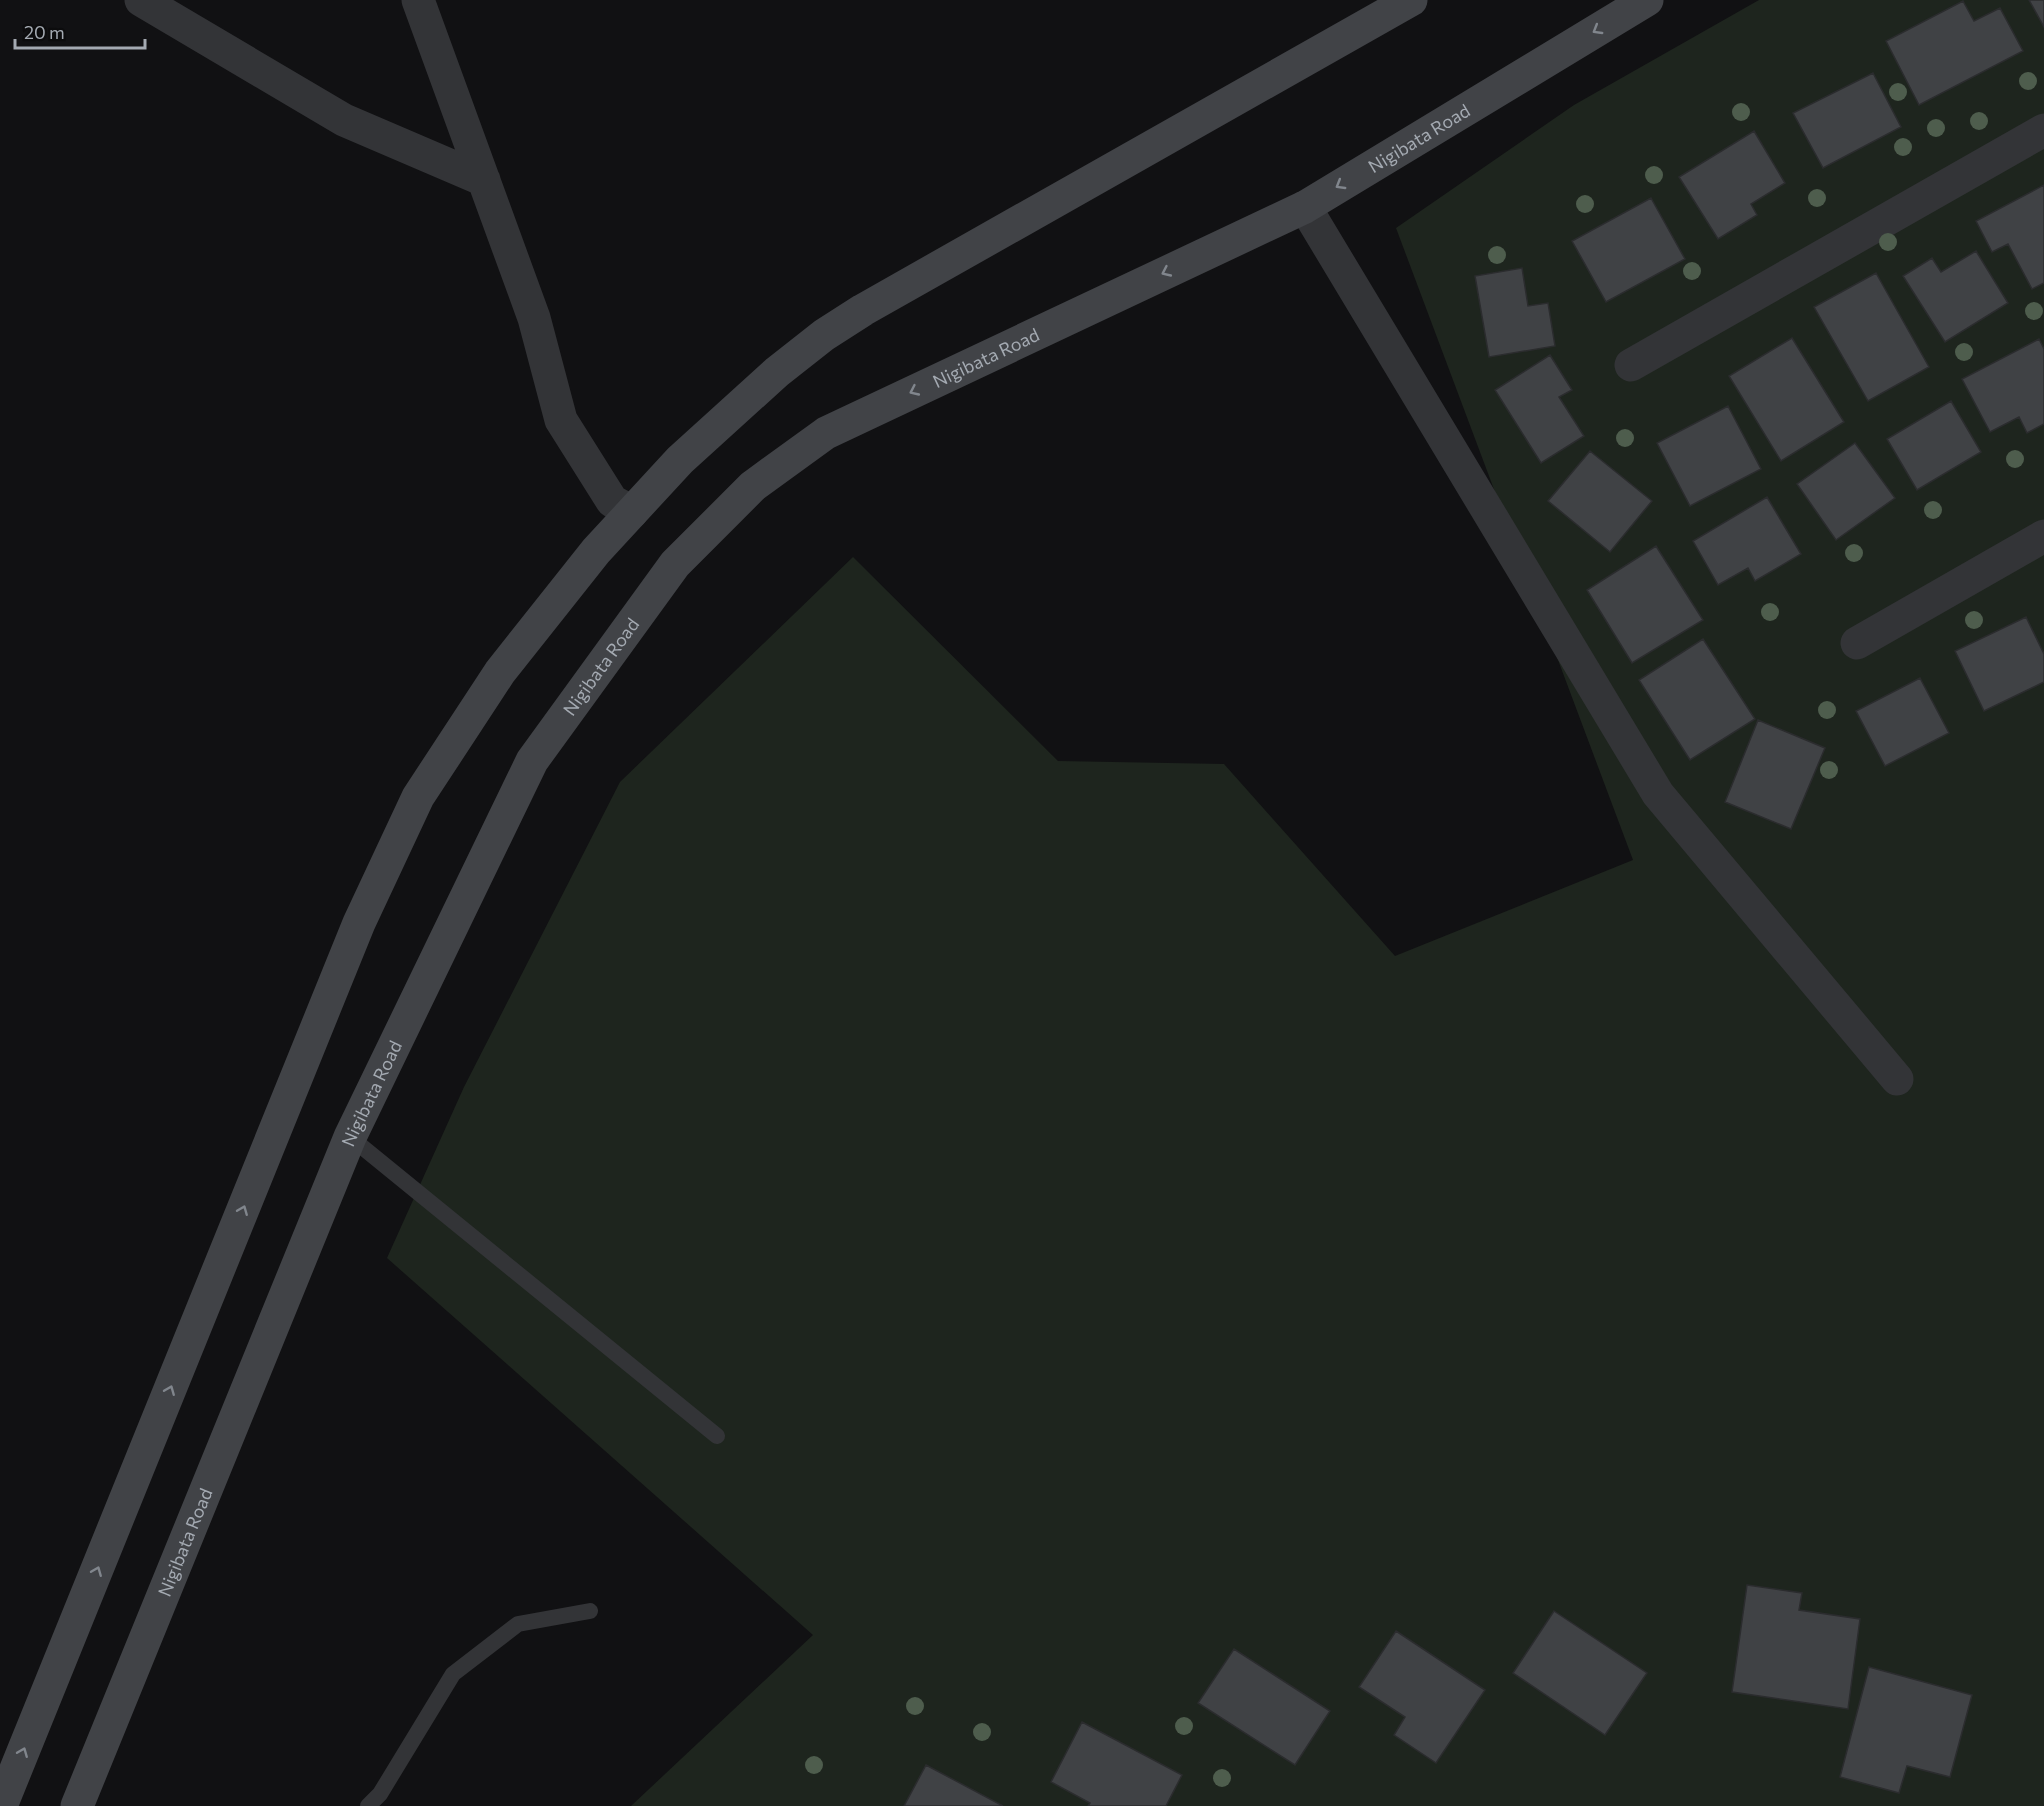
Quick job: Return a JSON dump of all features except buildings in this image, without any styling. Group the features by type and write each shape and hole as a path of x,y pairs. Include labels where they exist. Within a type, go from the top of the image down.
{"street":[{"path":"141,0 344,120 484,180"},
{"path":"418,0 534,318 561,420 612,501 632,512"},
{"path":"2,1806 359,923 418,796 500,672 596,551 680,459 777,372 824,335 925,275 1411,0"},
{"name":"Nigibata Road","path":"77,1806 350,1137 532,761 675,564 753,486 826,433 1305,207 1647,0"},
{"path":"1631,365 2044,130"},
{"path":"1305,207 1658,794 1897,1079"},
{"path":"1857,643 2044,536"}],"lane":[{"path":"350,1137 717,1436"},
{"path":"368,1806 380,1794 453,1674 518,1624 590,1611"}],"shaded area":[{"path":"1759,0 2044,0 2044,1806 631,1806 813,1635 387,1258 464,1087 620,782 853,557 1058,761 1224,764 1395,956 1633,860 1396,228 1574,105"}]}
